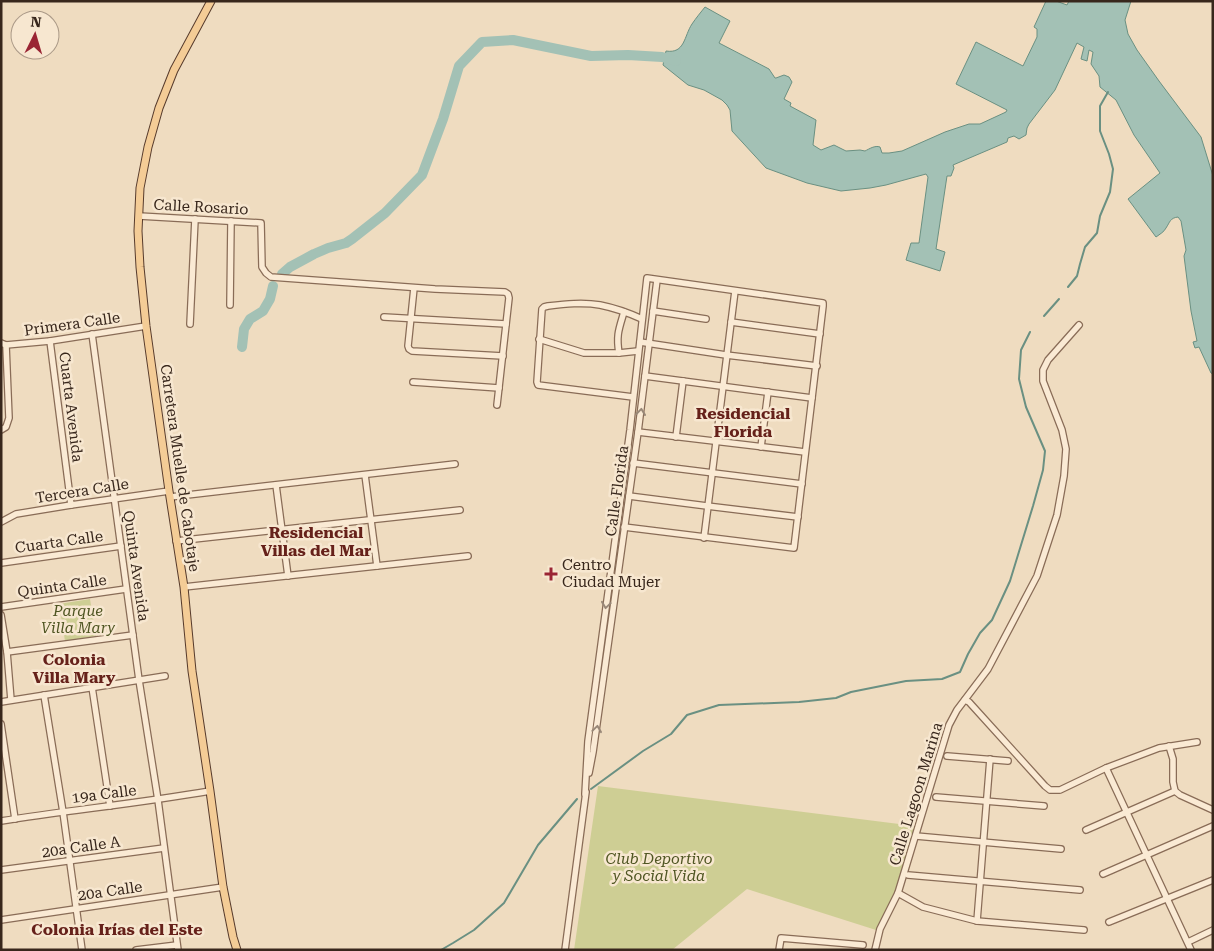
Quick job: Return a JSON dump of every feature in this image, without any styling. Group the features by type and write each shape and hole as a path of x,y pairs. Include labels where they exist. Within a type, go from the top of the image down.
{"main road":[{"name":"Carretera Muelle de Cabotaje","path":"211,1 174,70 159,108 148,147 140,188 138,231 146,326 184,587 192,671 223,887 237,950"}],"street":[{"name":"Calle Rosario","path":"139,216 261,223 262,267 272,277 414,288"},
{"path":"190,324 195,219"},
{"path":"230,305 231,221"},
{"name":"Calle Florida","path":"565,950 585,794 593,752 638,432 657,280 647,278 630,430 588,741 585,794"},
{"path":"624,527 794,548 823,303 657,280"},
{"path":"497,405 503,356 506,324 510,298 508,294 505,292 414,288 409,349 412,351 503,356"},
{"path":"704,538 735,291"},
{"path":"633,397 538,385 542,309 544,307 574,303 598,305 642,319"},
{"path":"653,311 706,319"},
{"path":"619,353 617,340 624,312"},
{"path":"384,317 506,324"},
{"path":"731,322 820,334"},
{"name":"Calle Lagoon Marina","path":"875,950 880,929 898,893 949,725 957,710 988,668 1037,576 1057,515 1064,476 1066,449 1062,430 1043,381 1043,370 1048,360 1079,325"},
{"name":"Primera Calle","path":"4,344 50,341 146,326"},
{"name":"Quinta Avenida","path":"92,334 177,947"},
{"path":"539,339 584,353 638,351"},
{"name":"Cuarta Avenida","path":"50,341 71,505"},
{"path":"640,342 817,366"},
{"path":"4,344 4,372 9,418 4,428"},
{"path":"645,376 812,398"},
{"path":"676,437 682,381"},
{"path":"413,382 499,388"},
{"path":"761,447 768,392"},
{"path":"638,432 805,452"},
{"name":"Tercera Calle","path":"1,522 16,514 114,498 276,485 455,464"},
{"path":"633,464 802,484"},
{"path":"365,474 376,566"},
{"path":"276,485 288,576"},
{"path":"629,496 798,517"},
{"path":"176,541 460,510"},
{"name":"Cuarta Calle","path":"1,563 121,546"},
{"path":"184,587 468,556"},
{"name":"Quinta Calle","path":"1,606 126,589"},
{"path":"1,615 7,652 11,700"},
{"path":"7,652 133,635"},
{"path":"1,702 165,676"},
{"path":"92,687 110,806"},
{"path":"44,695 64,812 82,950"},
{"path":"965,700 969,702 1047,788 1053,790 1060,790 1106,768 1159,748 1197,742"},
{"path":"1,724 15,819"},
{"path":"1170,746 1173,759 1173,785 1176,791 1180,795 1213,810"},
{"path":"947,756 1008,761"},
{"path":"977,921 990,759"},
{"path":"1106,768 1191,950"},
{"name":"19a Calle","path":"1,821 158,800 210,791"},
{"path":"1086,830 1176,791"},
{"path":"936,797 1044,806"},
{"path":"1103,874 1213,826"},
{"path":"916,836 1061,848"},
{"name":"20a Calle A","path":"1,870 164,848"},
{"path":"908,875 1080,890"},
{"path":"1109,922 1213,880"},
{"name":"20a Calle","path":"1,920 223,887"},
{"path":"898,893 923,907 977,921 1084,930"},
{"path":"1188,942 1213,930"},
{"path":"779,950 781,938 863,945"},
{"path":"136,950 177,947"}],"green space":[{"name":"Parque Villa Mary","path":"90,599 96,636 65,641 59,604"},
{"name":"Club Deportivo y Social Vida","path":"598,786 915,826 894,897 876,930 747,889 672,950 574,950"}],"shaded area":[{"path":"1046,1 1056,1 1067,5 1069,1 1131,1 1125,20 1128,34 1137,50 1201,137 1213,176 1213,374 1199,347 1195,348 1193,342 1197,341 1191,311 1184,256 1186,250 1181,221 1178,217 1173,218 1164,231 1156,237 1128,199 1160,173 1134,135 1116,100 1100,87 1099,76 1091,64 1093,52 1089,50 1087,61 1081,59 1084,47 1077,43 1055,90 1029,124 1026,135 1019,139 1014,136 1008,138 1007,142 953,165 954,168 951,176 947,176 936,249 945,252 940,271 906,260 911,243 919,243 928,177 926,174 886,185 841,191 807,183 766,168 732,131 730,110 722,100 704,90 688,85 663,65 666,51 677,50 680,47 692,24 705,7 730,21 719,43 769,69 775,78 784,75 789,77 792,82 784,99 791,103 790,106 816,120 813,145 821,150 834,145 846,151 865,151 876,146 880,147 882,153 902,151 945,132 969,124 980,124 1006,112 1007,110 956,84 976,42 1023,66 1037,37 1037,29 1034,27"}],"waterway":[{"path":"282,274 290,267 314,254 346,243 352,239 385,213 422,175 443,119 459,66 482,42 513,40 591,56 628,55 662,57 676,61"},
{"path":"1068,287 1077,276 1085,247 1097,233 1100,216 1110,192 1113,169 1100,131 1100,106 1108,92"},
{"path":"242,347 244,329 250,319 263,311 270,299 273,286"},
{"path":"1044,316 1059,299"},
{"path":"591,789 643,751 671,734 687,715 719,705 799,702 836,698 851,692 906,681 942,679 960,672 980,633 992,620 1010,581 1043,470 1045,451 1026,407 1019,379 1021,350 1030,332"},
{"path":"441,950 474,930 504,903 538,845 577,799"}],"place":[{"name":"Centro Ciudad Mujer","path":"551,574"}],"district":[{"name":"Residencial Florida","path":"743,422"},
{"name":"Residencial Villas del Mar","path":"316,541"},
{"name":"Colonia Villa Mary","path":"74,668"},
{"name":"Colonia Irías del Este","path":"117,929"}]}
